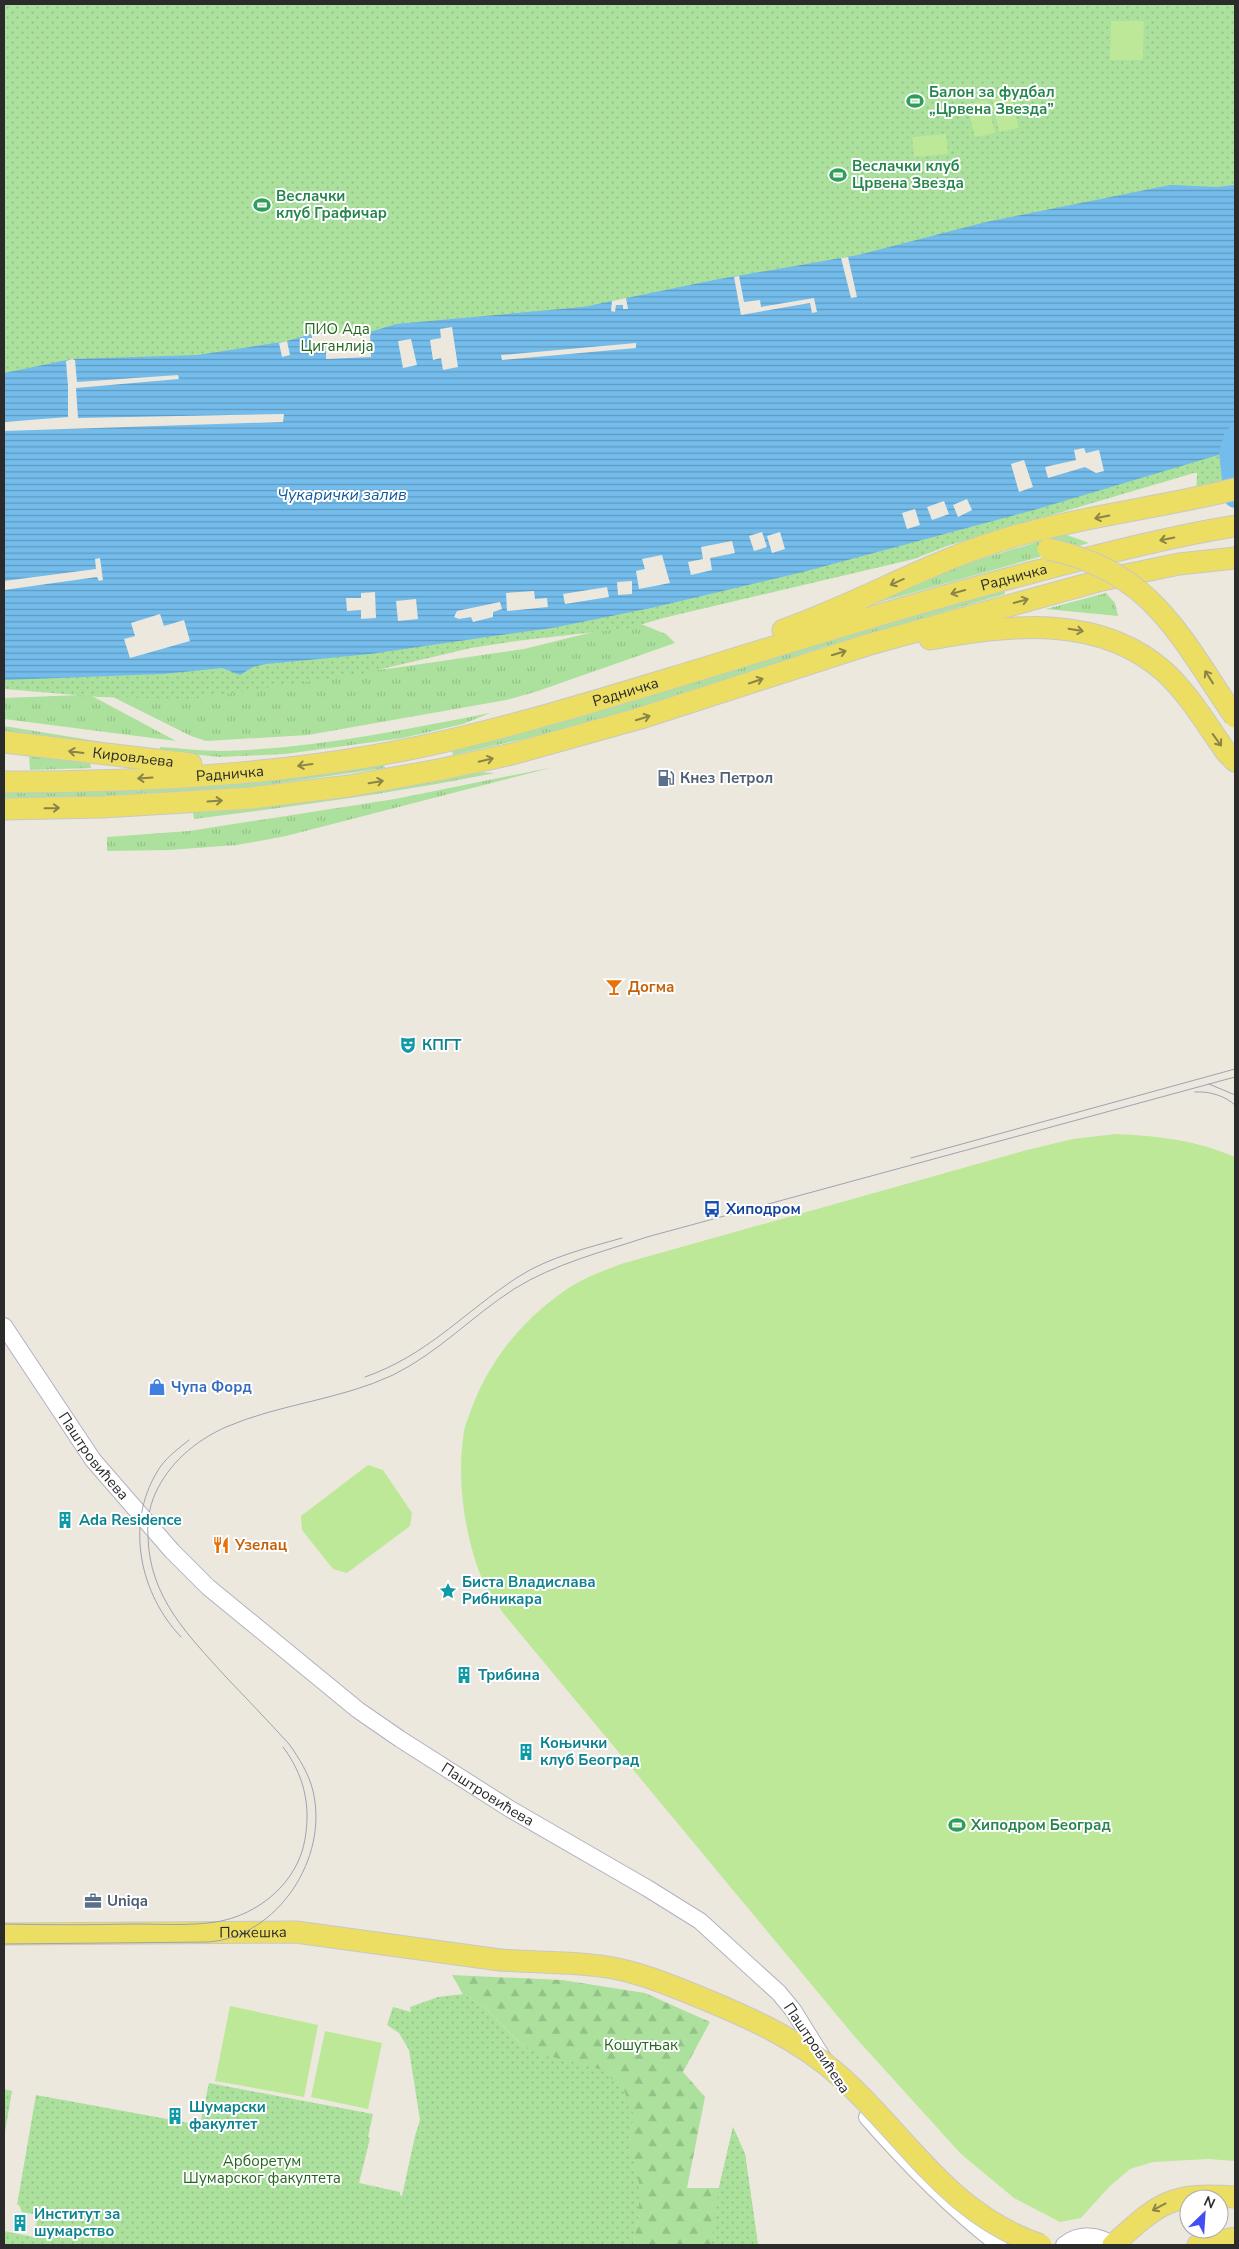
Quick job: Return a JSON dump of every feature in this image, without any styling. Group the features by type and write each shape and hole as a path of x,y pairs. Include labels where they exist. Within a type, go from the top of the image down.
{"main road":[{"path":"548,715 568,702 796,625 940,562 991,545 1018,545 1235,489"},
{"name":"Радничка","path":"4,782 98,780 264,771 382,754 548,715 844,624 969,589 1115,551 1235,526"},
{"path":"1048,538 1080,556 1112,570 1146,595 1182,636 1235,718"},
{"name":"Радничка","path":"4,809 103,807 250,798 349,786 438,770 512,754 641,718 890,638 1139,571 1230,558"},
{"path":"890,638 926,640 960,633 1055,627 1093,633 1123,644 1144,656 1167,674 1180,688 1226,752 1235,761"},
{"name":"Кировљева","path":"4,742 143,760 264,771"},
{"name":"Пожешка","path":"4,1934 288,1931 500,1960 582,1963 633,1973 711,2002 777,2033 812,2053 843,2079 941,2183 968,2207 1000,2228 1041,2245"},
{"path":"1113,2245 1156,2209 1186,2197 1206,2195 1235,2197"},
{"path":"1198,2245 1235,2238"}],"street":[{"name":"Паштровићева","path":"4,1326 93,1460 172,1551 208,1587 358,1710 393,1734 510,1810 647,1888 700,1921 717,1934 779,1993 793,2010 833,2075 895,2149 944,2200 998,2243"},
{"path":"1064,2245 1076,2238 1089,2236 1103,2239 1113,2245"}],"green space":[{"name":"ПИО Ада Циганлија","path":"4,4 1235,4 1235,484 1196,497 1197,473 1194,473 947,546 914,559 663,618 630,628 471,648 365,673 192,699 100,697 4,689"},
{"path":"1111,21 1144,21 1143,60 1110,60"},
{"path":"1011,95 1019,128 999,132 992,99"},
{"path":"987,100 995,133 975,137 967,104"},
{"path":"946,134 948,154 914,157 912,137"},
{"path":"1064,534 1089,543 855,609 934,573"},
{"path":"1004,586 1005,594 820,648 661,702 562,730 453,755 451,747"},
{"path":"1106,593 1115,603 1118,616 1046,609"},
{"path":"641,624 666,634 675,643 535,692 506,700 308,735 206,741 191,736 105,693 387,669 524,649 617,626"},
{"path":"92,696 176,741 4,719 4,698"},
{"path":"490,713 463,724 403,738 285,754 220,757 161,751 160,747 221,751 289,747 357,738"},
{"path":"4,726 102,742 102,747 4,736"},
{"path":"29,754 90,763 91,768 30,770"},
{"path":"382,761 385,768 245,788 152,795 4,800 4,789"},
{"path":"554,767 286,836 237,845 169,850 107,851 107,837 189,831 395,799"},
{"path":"478,772 495,773 382,793 194,819 193,812"},
{"name":"Хиподром Београд","path":"1116,1134 1177,1140 1220,1151 1235,1157 1235,2161 1208,2159 1153,2162 1130,2169 1109,2187 1081,2218 1060,2222 1014,2198 961,2154 855,2037 503,1613 482,1578 472,1550 465,1517 461,1465 465,1426 478,1393 496,1360 519,1331 545,1305 567,1289 589,1277 621,1264 1027,1150 1073,1139"},
{"path":"368,1465 383,1470 412,1513 410,1526 347,1573 333,1569 302,1530 301,1516"},
{"name":"Кошутњак","path":"452,1975 562,1980 645,1993 710,2022 683,2072 705,2097 687,2188 719,2188 733,2127 745,2154 758,2245 633,2245 639,2214 546,2061 519,2042 483,2006 463,1994"},
{"name":"Арборетум Шумарског факултета","path":"463,1994 483,2006 519,2042 534,2052 603,2070 624,2090 634,2116 628,2139 639,2182 639,2214 633,2245 4,2245 4,2231 34,2237 38,2215 22,2212 19,2205 17,2205 36,2095 200,2125 209,2083 373,2114 368,2137 370,2138 359,2183 400,2192 402,2196 420,2120 409,2050 399,2033 387,2025 393,2007 411,2012 410,2007 438,1997"},
{"path":"230,2006 318,2025 304,2097 215,2081"},
{"path":"325,2031 382,2043 368,2109 311,2097"},
{"path":"4,2089 12,2091 4,2138"},
{"path":"733,2127 745,2154 758,2245 711,2245 719,2188"}],"water":[{"name":"Чукарички залив","path":"1170,185 1217,187 1235,185 1235,450 1034,510 803,572 651,608 552,628 370,654 266,664 253,667 240,675 222,668 163,674 4,680 4,373 72,359 198,355 287,341 312,334 370,332 396,324 583,307 714,280 858,255 986,222"}],"pier":[{"path":"848,257 857,297 851,298 841,258"},
{"path":"739,276 744,302 760,300 761,307 814,298 817,312 812,313 810,303 741,315 734,277"},
{"path":"626,298 628,309 623,309 623,305 616,305 615,312 611,311 612,301"},
{"path":"452,327 458,367 443,370 441,358 433,360 430,340 441,338 440,329"},
{"path":"370,332 371,357 326,359 326,345 312,345 312,334"},
{"path":"411,339 417,365 403,368 398,341"},
{"path":"287,341 290,355 282,357 279,343"},
{"path":"636,343 636,348 502,360 501,355"},
{"path":"75,360 77,382 178,375 179,379 76,388 78,418 284,414 283,422 4,431 4,422 68,417 66,361"},
{"path":"1084,448 1086,453 1099,450 1104,471 1096,473 1085,467 1048,478 1045,467 1076,460 1074,450"},
{"path":"1024,460 1033,487 1019,492 1011,464"},
{"path":"967,499 972,510 958,517 953,505"},
{"path":"944,501 949,514 932,520 927,507"},
{"path":"915,509 920,525 907,529 902,513"},
{"path":"762,532 767,547 754,551 749,536"},
{"path":"780,532 785,549 772,553 767,536"},
{"path":"732,541 735,553 710,558 712,570 691,575 688,562 703,559 701,547"},
{"path":"662,555 670,583 639,589 636,571 645,569 642,559"},
{"path":"100,558 103,580 99,581 97,577 4,590 4,581 96,569 95,559"},
{"path":"632,581 632,594 618,595 617,582"},
{"path":"607,587 609,597 565,604 563,594"},
{"path":"534,591 535,599 547,598 548,607 507,611 506,593"},
{"path":"375,592 376,618 361,619 361,610 347,611 346,598 361,598 361,593"},
{"path":"416,599 418,619 398,621 396,601"},
{"path":"500,602 502,609 493,612 493,617 473,622 471,617 459,619 454,617 457,611"},
{"path":"160,614 164,626 184,620 190,641 130,658 124,639 135,636 131,623"}],"waterway":[{"path":"1235,437 1230,452 1235,497"}],"tram line":[{"path":"911,1158 1235,1069"},
{"path":"4,1944 209,1942 234,1937 257,1925 276,1909 293,1889 305,1867 313,1842 316,1816 313,1791 303,1766 289,1744 185,1630 173,1614 155,1578 150,1558 148,1536 151,1504 168,1472 194,1446 226,1427 246,1419 352,1390 393,1375 425,1356 514,1289 545,1272 579,1259 647,1237 1235,1077"},
{"path":"1209,1084 1235,1095"},
{"path":"1195,1092 1217,1095 1235,1105"},
{"path":"365,1377 387,1368 427,1345 499,1290 530,1270 568,1254 622,1238"},
{"path":"181,1637 155,1601 147,1580 140,1536 141,1514 147,1493 157,1472 167,1459 189,1440"},
{"path":"4,1924 174,1925 206,1923 232,1918 261,1904 274,1894 294,1869 301,1855 307,1826 306,1802 301,1779 283,1747"}],"place":[{"name":"Балон за фудбал „Црвена Звезда”","path":"915,101"},
{"name":"Веслачки клуб Црвена Звезда","path":"838,175"},
{"name":"Веслачки клуб Графичар","path":"262,205"},
{"name":"Кнез Петрол","path":"666,778"},
{"name":"Догма","path":"614,987"},
{"name":"КПГТ","path":"408,1045"},
{"name":"Хиподром","path":"712,1209"},
{"name":"Чупа Форд","path":"157,1387"},
{"name":"Ada Residence","path":"65,1520"},
{"name":"Узелац","path":"221,1545"},
{"name":"Биста Владислава Рибникара","path":"448,1591"},
{"name":"Трибина","path":"464,1675"},
{"name":"Коњички клуб Београд","path":"526,1752"},
{"name":"Хиподром Београд","path":"957,1825"},
{"name":"Uniqa","path":"93,1901"},
{"name":"Шумарски факултет","path":"175,2116"},
{"name":"Институт за шумарство","path":"20,2223"}]}
